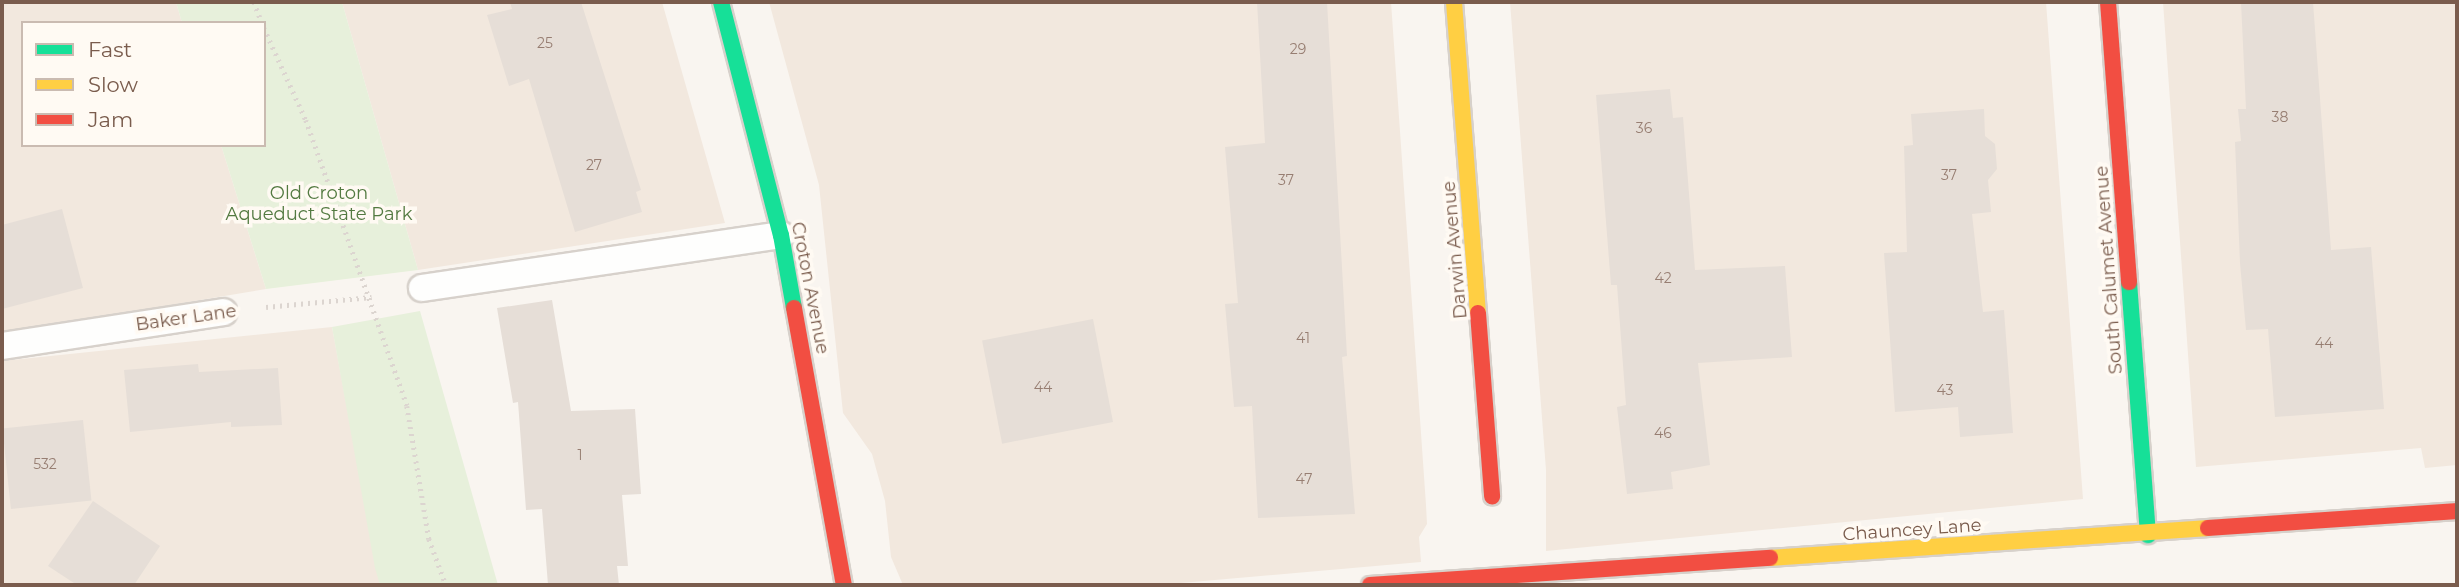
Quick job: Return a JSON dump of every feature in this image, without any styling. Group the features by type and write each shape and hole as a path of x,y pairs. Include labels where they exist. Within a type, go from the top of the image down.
{"street":[{"name":"Croton Avenue","path":"721,2 781,235 844,585"},
{"name":"Darwin Avenue","path":"1454,2 1492,496"},
{"name":"South Calumet Avenue","path":"2108,2 2148,535"},
{"name":"Chauncey Lane","path":"1370,585 1498,581 2457,511"}],"lane":[{"path":"422,288 781,235"},
{"name":"Baker Lane","path":"2,346 223,312"}],"path":[{"path":"254,2 261,21"},
{"path":"266,32 306,120 371,297 407,406 429,539 446,585"},
{"name":"Baker Lane","path":"223,312 371,297"}],"shaded area":[{"path":"2,2 176,2 181,21 21,21 21,147 222,147 266,289 2,333"},
{"path":"342,2 662,2 725,223 418,270"},
{"path":"769,2 1391,2 1426,505 1427,524 1419,537 1421,562 1158,585 903,585 891,557 885,501 872,454 843,413 819,185"},
{"path":"1510,2 2046,2 2083,499 1546,551 1546,470"},
{"path":"2163,2 2457,2 2457,465 2425,468 2421,448 2196,467"},
{"path":"332,327 380,585 2,585 2,361"}],"green space":[{"name":"Old Croton Aqueduct State Park","path":"176,2 342,2 418,270 266,289 222,147 266,147 266,21 181,21"},
{"path":"420,311 498,585 380,585 375,568 332,327"}],"building":[{"path":"510,2 581,2 641,190 636,192 642,212 575,232 529,79 509,86 487,15 512,9"},
{"path":"1257,2 1327,2 1347,356 1342,357 1355,514 1258,518 1252,406 1234,407 1225,304 1238,303 1225,147 1265,143"},
{"path":"2241,2 2313,2 2331,250 2371,247 2384,409 2275,417 2268,329 2246,330 2240,263 2235,142 2241,141 2238,109 2246,109"},
{"path":"1670,89 1673,118 1683,117 1695,270 1785,266 1792,357 1698,363 1710,465 1671,472 1673,489 1627,494 1617,407 1626,405 1617,285 1611,285 1596,95"},
{"path":"1984,109 1985,136 1995,144 1997,169 1988,180 1991,212 1972,214 1983,312 2004,310 2013,433 1960,437 1958,407 1895,412 1884,253 1907,252 1904,146 1913,145 1911,114"},
{"path":"62,209 83,288 2,309 2,225"},
{"path":"552,300 571,411 635,409 641,494 622,495 628,566 617,566 619,585 548,585 542,509 526,510 518,402 513,403 497,308"},
{"path":"1093,319 1113,422 1002,444 982,341"},
{"path":"198,364 199,372 278,368 282,425 231,427 231,422 130,432 124,370"},
{"path":"83,420 91,501 11,509 2,428"},
{"path":"93,501 160,546 134,585 77,585 48,566"}],"traffic: fast":[{"path":"721,2 781,235 794,308"},
{"path":"2129,282 2148,535"}],"traffic: slow":[{"path":"1454,2 1478,313"},
{"path":"1770,558 2208,528"}],"traffic: jam":[{"path":"2108,2 2129,282"},
{"path":"794,308 844,585"},
{"path":"1478,313 1492,496"},
{"path":"2208,528 2457,511"},
{"path":"1370,585 1770,558"}]}
